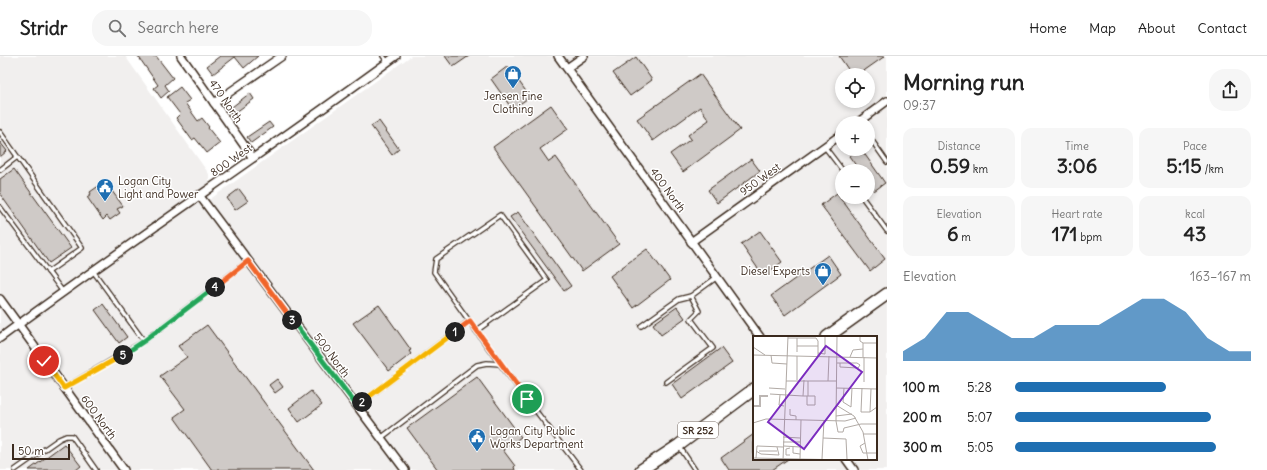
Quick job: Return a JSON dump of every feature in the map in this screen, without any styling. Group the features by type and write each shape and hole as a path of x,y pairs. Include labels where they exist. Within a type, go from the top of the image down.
{"main road":[{"path":"828,336 887,294"},
{"name":"SR 252","path":"641,470 753,390"}],"street":[{"name":"470 North","path":"181,56 254,158"},
{"path":"214,103 282,56"},
{"name":"800 West","path":"0,338 93,270 254,158 386,59 396,56"},
{"name":"400 North","path":"558,56 759,336"},
{"path":"567,68 584,56"},
{"path":"868,116 887,102"},
{"name":"950 West","path":"691,242 835,139"},
{"name":"500 North","path":"199,196 405,470"},
{"name":"600 North","path":"0,300 124,470"},
{"path":"847,460 854,470"}],"lane":[{"path":"0,132 82,248 48,272"},
{"path":"875,145 887,162"},
{"path":"824,146 838,164"},
{"path":"0,170 17,157"},
{"path":"867,204 887,230"},
{"path":"0,207 63,292"},
{"path":"476,331 547,280 500,215 436,259 434,272 470,321 476,331 500,364 581,470"},
{"path":"64,388 144,341 248,261"},
{"path":"93,270 144,341"},
{"path":"640,326 679,299 691,296 717,277"},
{"path":"666,382 713,348 691,319 699,311 691,296"},
{"path":"357,406 470,321"},
{"path":"381,438 477,365 487,363 500,364"},
{"path":"15,470 59,439 66,436 72,436 96,470"},
{"path":"679,444 695,470"}],"shaded area":[{"path":"0,56 125,56 209,174 209,200 411,56 887,56 887,470 0,470"}],"building":[{"path":"138,56 156,56 173,78 165,85 169,91 161,98 154,88 158,85"},
{"path":"220,56 258,56 244,68 235,57 213,74 207,66"},
{"path":"445,56 469,56 453,67"},
{"path":"839,56 885,56 868,68 847,68"},
{"path":"636,57 652,80 630,96 613,73"},
{"path":"508,66 530,97 512,109 491,79"},
{"path":"700,74 740,130 683,172 670,154 691,139 688,135 709,120 700,107 653,141 637,119"},
{"path":"180,87 190,100 185,103 198,121 202,118 220,143 207,153 195,138 192,140 176,118 180,114 167,97"},
{"path":"250,93 254,99 232,115 228,110"},
{"path":"551,105 568,129 540,149 549,162 556,157 619,244 582,271 493,147"},
{"path":"379,121 399,149 392,155 371,126"},
{"path":"269,122 273,127 251,143 247,137"},
{"path":"0,142 7,151 0,157"},
{"path":"849,156 866,156 872,164 855,164"},
{"path":"751,159 760,171 717,203 708,190"},
{"path":"14,169 71,248 49,263 0,194 0,179"},
{"path":"875,169 885,183 875,190"},
{"name":"Logan City Light and Power","path":"106,183 123,206 117,209 120,213 110,220 107,216 103,220 87,197 91,194 90,192"},
{"path":"239,189 248,201 235,210 227,198"},
{"path":"835,194 835,204 845,204 885,259 870,271 821,205"},
{"path":"518,212 571,286 564,291 510,217"},
{"path":"760,231 782,262 763,276 741,244"},
{"path":"647,249 670,280 633,308 610,276"},
{"path":"828,255 841,274 785,315 771,296"},
{"path":"103,304 127,337 119,343 95,310"},
{"path":"379,305 411,350 409,351 411,354 389,371 353,323"},
{"path":"677,307 685,318 661,335 653,324"},
{"path":"207,325 314,470 212,470 174,417 185,409 160,376 187,357 178,346"},
{"path":"721,348 732,363 682,399 672,384"},
{"path":"477,377 521,437 503,450 515,466 515,470 438,470 407,428"},
{"path":"277,379 283,387 275,393 269,385"},
{"path":"311,391 322,405 299,422 289,408"},
{"path":"753,435 753,460 787,460 772,470 729,470 721,458"},
{"path":"64,444 81,466 76,470 29,470"}],"place":[{"name":"Jensen Fine Clothing","path":"513,89"},
{"name":"Logan City Light and Power","path":"105,202"},
{"name":"Diesel Experts","path":"823,286"},
{"name":"Logan City Public Works Department","path":"477,452"}],"route":[{"path":"44,361 64,388 130,351 248,261 357,406 470,321 527,399"}]}
